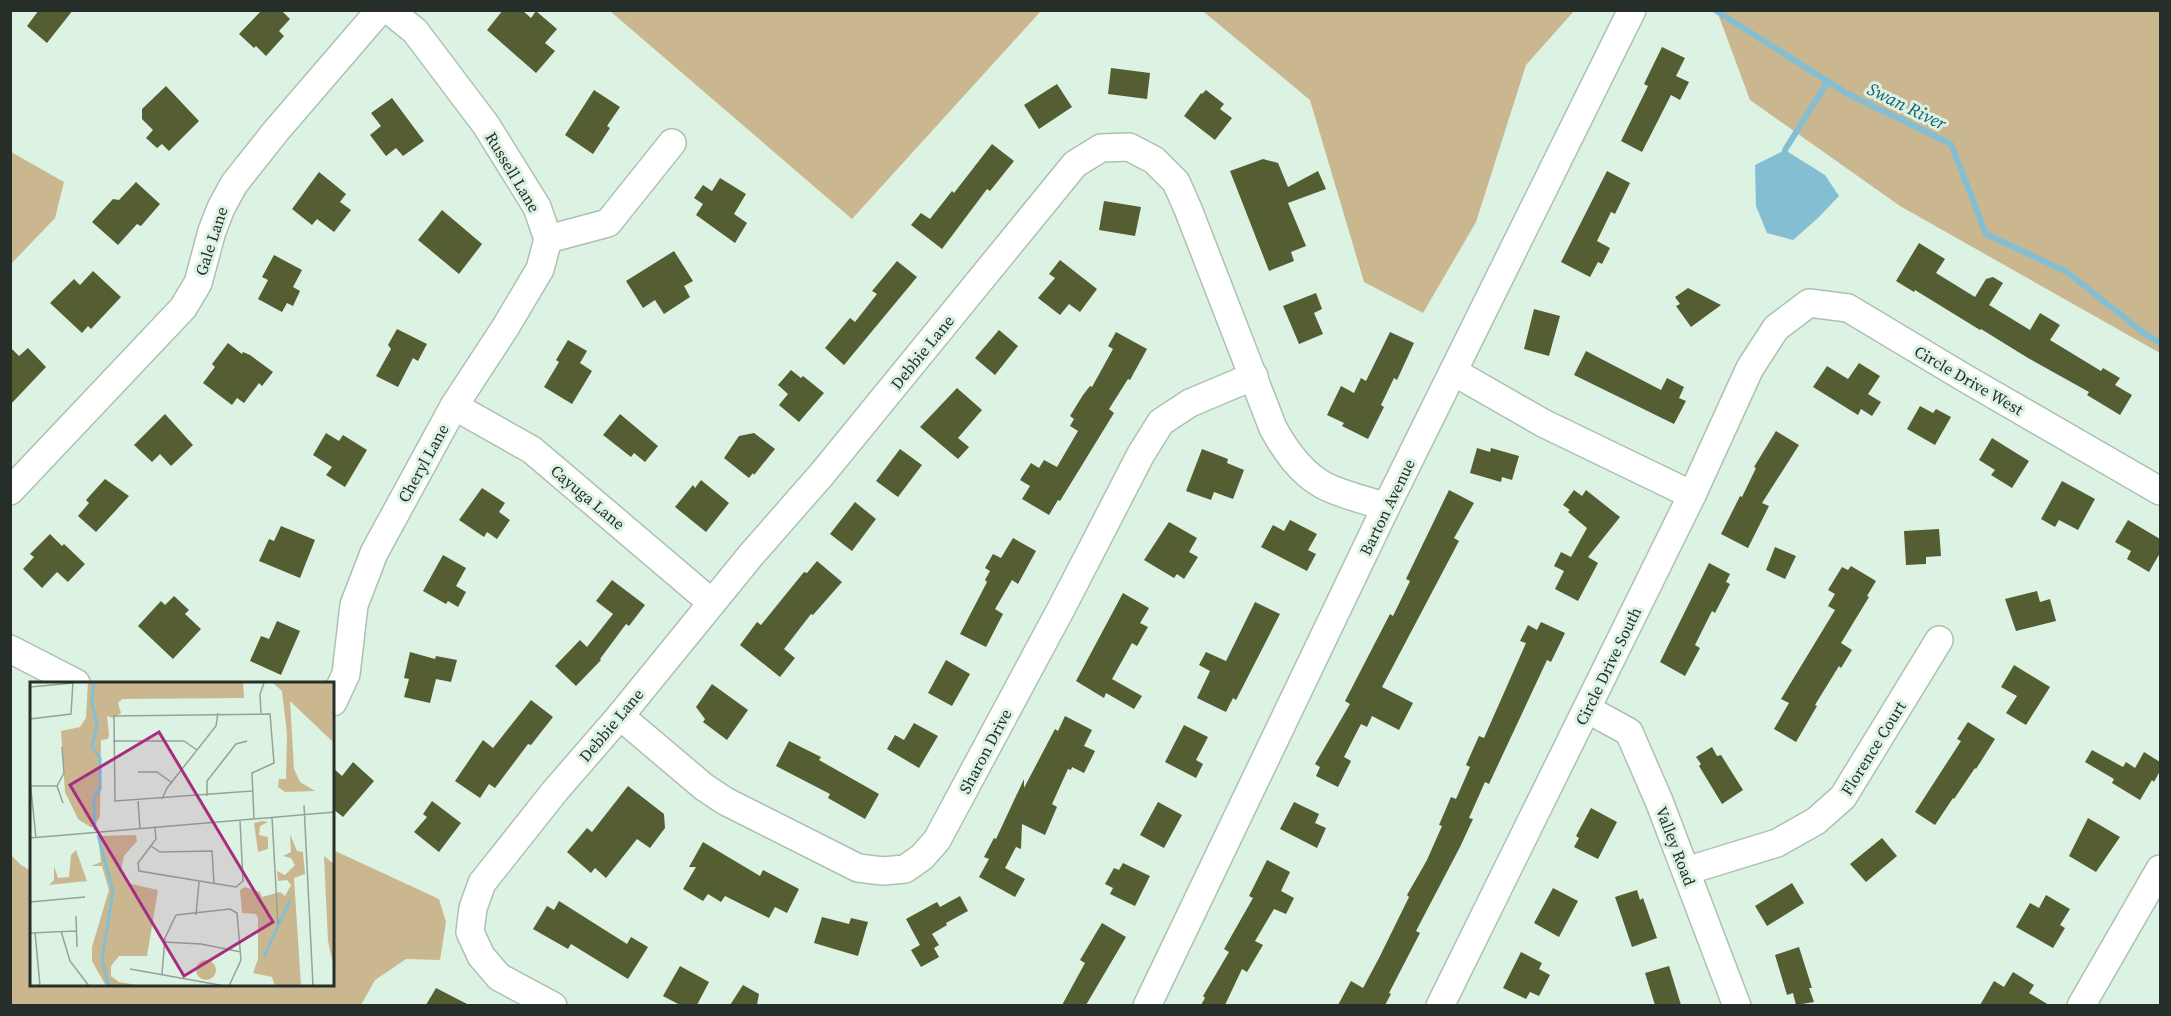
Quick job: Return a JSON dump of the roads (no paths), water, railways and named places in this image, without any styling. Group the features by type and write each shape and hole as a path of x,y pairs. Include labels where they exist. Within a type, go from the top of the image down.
{"street":[{"name":"Gale Lane","path":"10,491 183,308 198,283 212,231 234,184 276,131 380,10"},
{"name":"Russell Lane","path":"389,10 416,31 486,125 537,207 548,239"},
{"name":"Barton Avenue","path":"1147,1005 1386,507 1632,10"},
{"path":"548,239 608,223 672,143"},
{"name":"Debbie Lane","path":"553,1005 499,976 481,956 470,932 473,908 482,883 555,791 620,716 751,555 822,474 1076,164 1101,148 1129,147 1154,159 1176,182 1273,428 1286,451 1304,472 1323,485 1386,507"},
{"name":"Cheryl Lane","path":"334,700 346,674 354,605 374,553 454,406 540,269 548,239"},
{"name":"Circle Drive West","path":"1776,328 1809,303 1848,308 2160,491"},
{"name":"Circle Drive South","path":"1440,1005 1692,495 1750,368 1776,328"},
{"path":"1454,372 1543,423 1692,495"},
{"name":"Sharon Drive","path":"620,716 704,787 725,801 858,868 883,871 905,869 922,857 937,840 1141,454 1161,422 1190,403 1254,376"},
{"name":"Cayuga Lane","path":"454,406 532,450 712,603"},
{"name":"Florence Court","path":"1686,871 1777,843 1816,821 1843,798 1939,640"},
{"path":"10,649 74,682"},
{"name":"Valley Road","path":"1587,709 1629,732 1659,801 1737,1005"},
{"path":"2081,1005 2160,869"}],"water":[{"path":"1785,150 1825,175 1839,196 1793,240 1767,233 1756,206 1755,165"}],"waterway":[{"name":"Swan River","path":"1715,10 1846,93 1951,144 1986,234 2067,272 2145,334 2160,343"},
{"path":"1785,156 1785,150 1828,81"}]}
